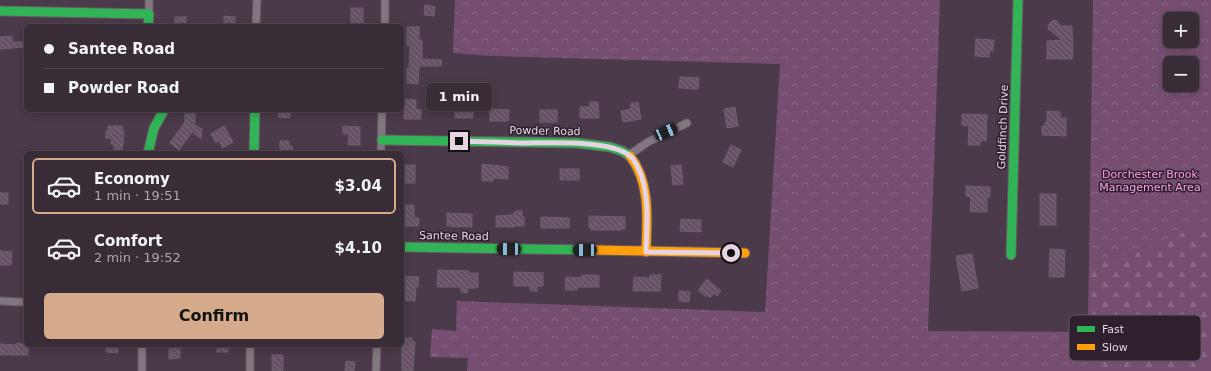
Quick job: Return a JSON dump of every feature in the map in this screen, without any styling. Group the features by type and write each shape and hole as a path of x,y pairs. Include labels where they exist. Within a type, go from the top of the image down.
{"street":[{"path":"148,24 149,0"},
{"path":"256,24 257,0"},
{"path":"384,24 385,0"},
{"name":"Goldfinch Drive","path":"1011,255 1018,0"},
{"path":"0,11 149,14"},
{"path":"148,151 154,128 163,112"},
{"path":"254,151 255,112"},
{"path":"381,151 382,112"},
{"path":"646,252 645,194 639,172 629,155 648,142 687,123"},
{"name":"Powder Road","path":"382,140 585,144 612,148 629,155"},
{"name":"Santee Road","path":"404,247 745,253"},
{"path":"0,301 23,302"},
{"path":"142,347 142,371"},
{"path":"250,347 250,371"},
{"path":"376,371 377,347"}],"green space":[{"path":"455,0 940,0 928,331 1069,332 1069,361 1087,361 1087,371 467,371 468,358 430,357 432,329 456,331 457,301 765,312 780,64 491,56 453,53"},
{"name":"Dorchester Brook Management Area","path":"1093,0 1211,0 1211,220 1141,251 1089,265"},
{"path":"1211,0 1211,371 1087,371 1087,361 1201,361 1201,315 1088,315 1089,265 1141,251 1190,92 1199,92 1199,56 1192,56 1192,48 1199,48 1199,12"}],"building":[{"path":"425,5 435,7 434,16 424,15"},
{"path":"351,8 363,8 363,24 351,24"},
{"path":"224,16 235,17 235,24 224,24"},
{"path":"175,17 186,17 186,24 175,24"},
{"path":"1053,20 1057,21 1061,26 1072,26 1072,59 1047,59 1047,41 1062,40 1048,29 1048,25"},
{"path":"407,27 419,27 419,40 422,40 422,59 442,60 441,66 419,66 418,84 407,83 407,68 409,68 410,46 407,46"},
{"path":"12,36 12,42 24,42 24,47 0,49 0,37"},
{"path":"976,39 994,40 993,51 990,50 989,57 975,56"},
{"path":"680,77 699,78 698,89 679,88"},
{"path":"405,99 416,100 416,109 421,110 421,119 404,119"},
{"path":"590,102 598,102 599,118 580,118 580,107 590,107"},
{"path":"638,102 641,119 623,122 621,111 631,109 630,104"},
{"path":"455,107 473,107 473,118 455,118"},
{"path":"735,107 738,126 727,128 724,109"},
{"path":"490,109 509,110 508,121 490,121"},
{"path":"540,110 557,110 557,122 540,122"},
{"path":"1047,111 1060,112 1060,118 1066,118 1066,136 1042,135 1042,126 1045,126 1045,122 1047,122"},
{"path":"279,112 290,112 290,118 278,117"},
{"path":"185,114 195,114 195,125 202,129 201,139 192,132 179,150 170,143 185,122"},
{"path":"962,114 987,115 986,141 981,140 980,145 968,145 969,126 962,125"},
{"path":"108,126 122,126 122,131 124,131 122,151 114,151 114,144 111,144 112,138 106,138 106,131 108,131"},
{"path":"224,126 233,142 223,148 219,141 216,143 211,134"},
{"path":"343,126 360,127 360,145 348,145 349,134 343,134"},
{"path":"280,141 289,141 289,146 292,146 293,151 280,151"},
{"path":"731,145 741,150 733,167 723,162"},
{"path":"482,164 508,167 508,179 493,178 493,181 482,181"},
{"path":"404,165 415,165 415,183 404,183"},
{"path":"681,165 683,184 673,185 671,166"},
{"path":"560,169 579,169 579,180 560,180"},
{"path":"966,186 990,187 990,197 987,197 987,212 970,212 971,197 966,196"},
{"path":"0,193 8,193 8,204 0,204"},
{"path":"1040,194 1056,194 1056,225 1040,225"},
{"path":"404,205 414,205 414,218 419,218 418,226 404,226"},
{"path":"515,211 522,211 524,226 496,227 496,216 513,215"},
{"path":"447,213 472,214 472,227 447,226"},
{"path":"589,216 625,217 625,229 591,230 591,228 589,228"},
{"path":"541,217 569,218 569,228 541,228"},
{"path":"681,219 701,220 701,232 680,231"},
{"path":"1050,249 1065,250 1064,277 1049,277"},
{"path":"0,251 12,252 11,265 0,265"},
{"path":"972,254 978,288 962,291 956,256"},
{"path":"438,270 469,271 469,273 478,273 478,288 468,288 467,293 461,292 461,287 437,287"},
{"path":"514,272 543,273 543,286 538,286 537,291 530,291 530,286 514,286"},
{"path":"582,275 599,275 599,287 577,287 577,290 565,290 566,277 582,278"},
{"path":"650,275 661,275 660,291 633,291 634,277 650,278"},
{"path":"404,276 419,277 418,287 416,287 415,301 404,300"},
{"path":"707,279 721,291 717,296 714,293 710,298 707,295 706,297 698,290"},
{"path":"679,291 690,292 689,302 679,301"},
{"path":"404,338 412,338 412,342 415,342 413,371 402,371 402,347 404,347"},
{"path":"17,343 24,344 24,347 28,347 28,355 0,355 0,344 17,345"},
{"path":"106,347 118,347 118,353 106,352"},
{"path":"169,347 180,347 180,358 169,359"},
{"path":"217,347 228,347 228,352 217,352"},
{"path":"272,355 283,355 283,371 272,371"},
{"path":"346,361 355,362 354,371 345,371"}],"traffic: fast":[{"path":"1011,255 1018,0"},
{"path":"0,11 149,14 148,24"},
{"path":"148,151 154,128 163,112"},
{"path":"254,151 255,112"},
{"path":"382,140 577,143 610,147 622,151 630,156"},
{"path":"404,247 595,250"}],"traffic: slow":[{"path":"630,156 642,178 645,190 647,215 646,252"},
{"path":"595,250 745,253"}],"route":[{"path":"459,141 585,144 598,145 620,150 629,155 635,163 642,180 646,201 646,252 731,253"}]}
